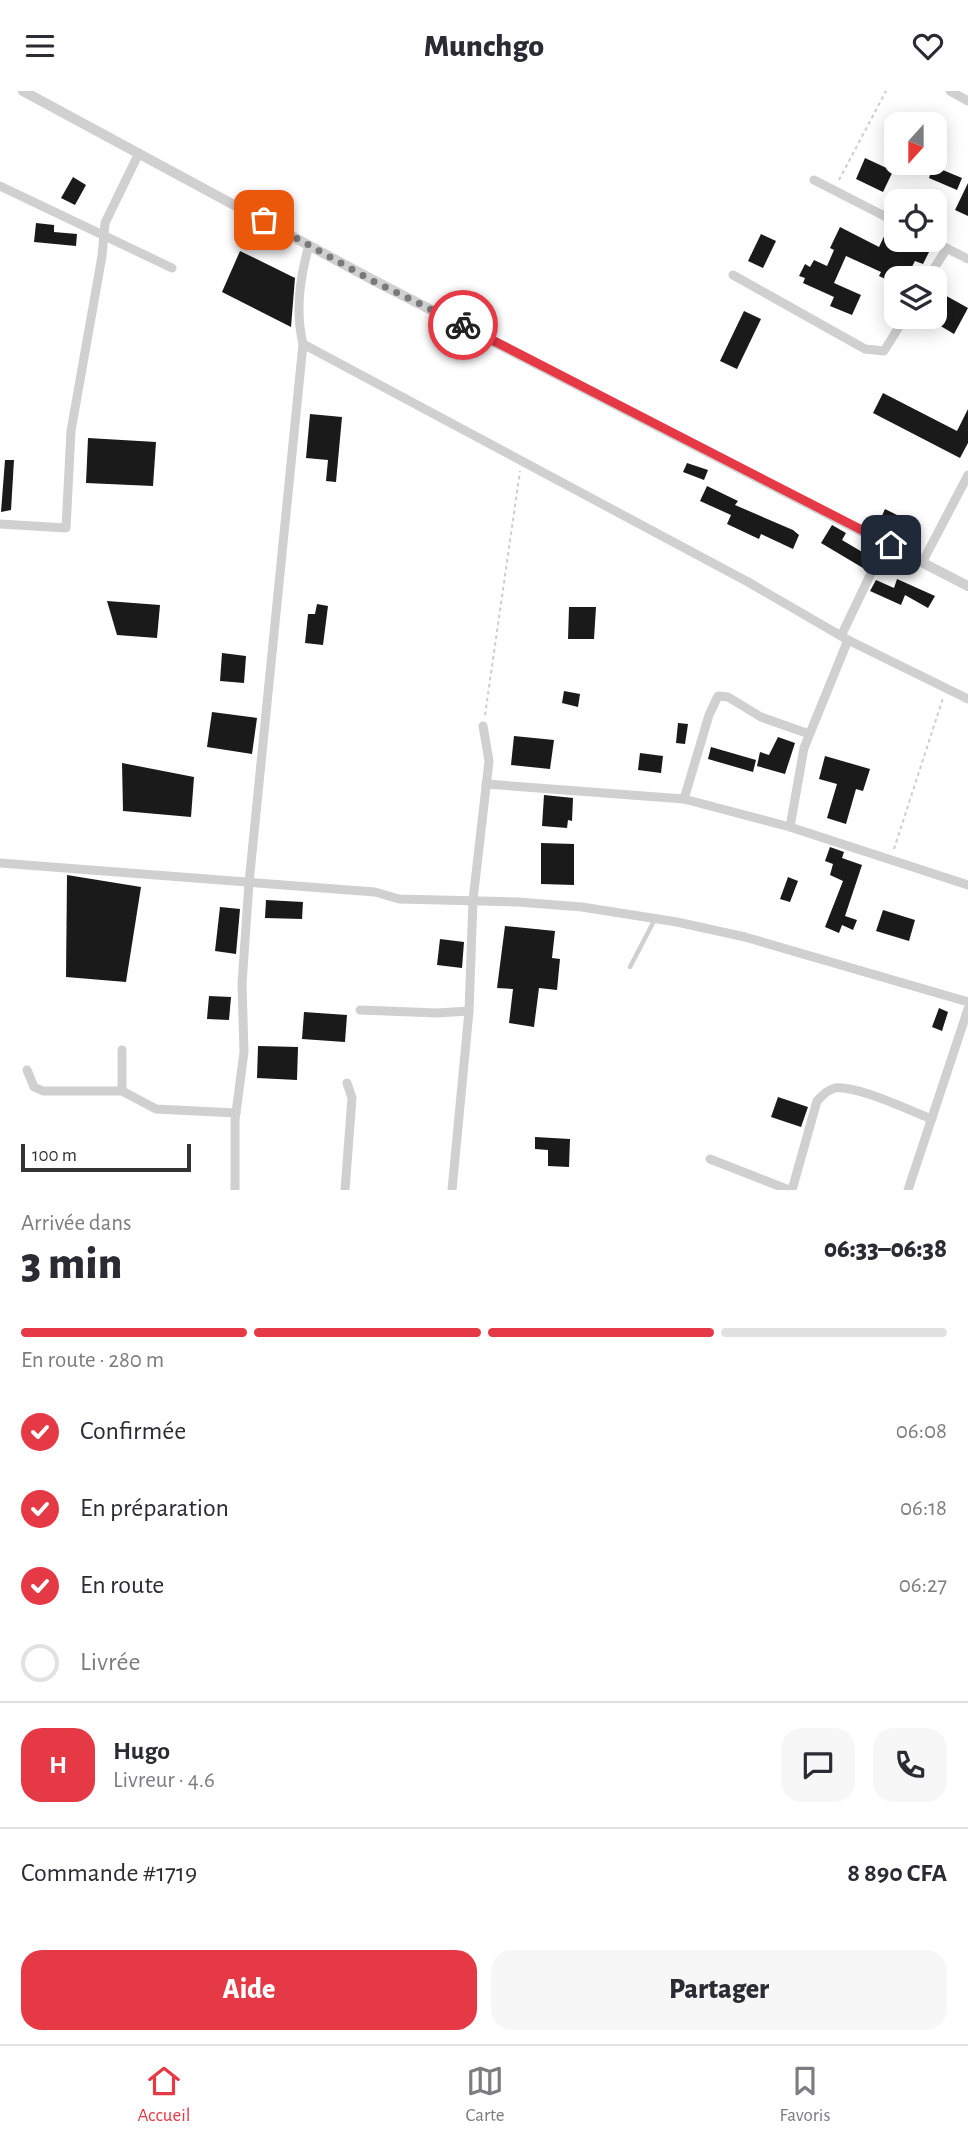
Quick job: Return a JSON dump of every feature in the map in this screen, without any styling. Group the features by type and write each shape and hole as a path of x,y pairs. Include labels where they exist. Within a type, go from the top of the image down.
{"street":[{"path":"23,91 660,428 968,586"},
{"path":"950,91 968,101"},
{"path":"0,524 66,528 71,431 105,223 139,153"},
{"path":"814,180 884,216"},
{"path":"0,186 172,268"},
{"path":"235,1190 236,1113 244,1052 242,984 249,883 303,344 299,324 300,282 309,244"},
{"path":"947,248 968,260"},
{"path":"733,275 865,349 884,351 898,329"},
{"path":"303,344 748,582 844,638 968,699"},
{"path":"923,561 968,475"},
{"path":"790,827 809,734 844,638 886,542"},
{"path":"684,799 709,715 718,696 728,697 761,717 809,734"},
{"path":"452,1190 468,1011 473,900 489,761 483,726"},
{"path":"486,784 684,799 790,827 968,885"},
{"path":"0,863 375,892 399,899 473,900 582,907 746,937 968,1002"},
{"path":"908,1190 968,1009"},
{"path":"360,1010 437,1013 468,1011"},
{"path":"122,1050 122,1091"},
{"path":"27,1070 34,1087 43,1091 122,1091 156,1109 236,1113"},
{"path":"345,1190 352,1098 347,1083"},
{"path":"710,1159 790,1190 817,1101 827,1091 838,1088 858,1092 932,1119"}],"lane":[{"path":"630,967 655,919"}],"path":[{"path":"834,190 886,91"},
{"path":"483,726 522,460"},
{"path":"890,860 913,800 946,688"}],"building":[{"path":"865,158 884,167 884,175 891,175 883,192 856,179"},
{"path":"947,172 962,178 957,190 929,178 930,175 947,175"},
{"path":"73,177 86,185 75,205 61,198"},
{"path":"968,183 968,216 955,210"},
{"path":"36,223 54,225 54,232 77,234 76,246 34,242"},
{"path":"840,227 879,247 884,236 884,252 929,252 923,264 915,261 912,266 884,266 884,278 879,276 881,272 846,256 834,283 861,295 852,315 830,306 834,297 803,283 805,278 799,276 805,264 810,267 814,260 827,266 834,250 830,248"},
{"path":"761,234 776,241 763,268 748,261"},
{"path":"240,251 295,278 291,327 222,292"},
{"path":"947,296 968,308 954,334 946,329"},
{"path":"744,311 761,319 737,369 720,361"},
{"path":"883,393 957,431 968,409 968,443 960,458 873,413"},
{"path":"310,414 342,417 336,482 326,481 328,460 306,458"},
{"path":"88,438 156,442 153,486 86,483"},
{"path":"5,460 14,460 11,510 1,512"},
{"path":"687,463 708,470 704,480 683,472"},
{"path":"707,486 738,501 735,505 793,530 799,535 793,549 761,534 759,539 727,524 731,515 700,501"},
{"path":"885,509 905,519 901,527 880,520"},
{"path":"832,525 846,533 842,540 869,556 863,568 821,543"},
{"path":"897,579 935,596 928,608 905,595 901,605 870,591 876,580 894,588"},
{"path":"107,601 160,605 157,638 117,635"},
{"path":"317,604 328,606 323,645 305,643 308,614 315,614"},
{"path":"569,607 596,607 594,639 568,639"},
{"path":"222,653 246,656 244,683 220,681"},
{"path":"564,691 580,694 578,707 562,703"},
{"path":"212,712 257,718 252,754 207,747"},
{"path":"678,723 688,724 685,744 676,743"},
{"path":"514,736 554,740 550,769 511,765"},
{"path":"778,737 795,743 785,774 757,766 760,752 769,755"},
{"path":"711,747 756,760 753,772 708,759"},
{"path":"640,753 663,756 661,773 638,770"},
{"path":"825,756 870,769 863,791 856,789 846,824 827,818 837,784 819,779"},
{"path":"122,763 194,777 191,817 123,811"},
{"path":"544,795 573,798 572,821 568,820 567,828 542,826"},
{"path":"541,843 574,844 574,885 541,884"},
{"path":"830,847 844,852 842,858 862,865 845,916 857,920 853,930 842,925 839,933 825,927 843,881 830,875 833,864 825,861"},
{"path":"67,875 141,887 126,982 66,977"},
{"path":"788,877 798,881 790,902 780,899"},
{"path":"266,900 303,902 302,919 265,918"},
{"path":"220,907 240,909 236,954 215,951"},
{"path":"883,910 915,920 909,941 876,931"},
{"path":"505,926 555,931 552,958 560,959 557,990 539,988 534,1027 509,1023 513,989 497,988"},
{"path":"440,939 464,942 462,968 437,965"},
{"path":"209,996 231,997 229,1020 207,1019"},
{"path":"939,1008 948,1012 942,1031 932,1027"},
{"path":"304,1012 347,1015 345,1042 302,1039"},
{"path":"258,1046 298,1047 297,1080 257,1078"},
{"path":"778,1097 808,1107 801,1127 771,1117"},
{"path":"535,1137 570,1139 569,1167 548,1166 548,1150 535,1149"}],"way so far":[{"path":"264,220 373,281 463,325"}],"route":[{"path":"463,325 891,545"}]}
